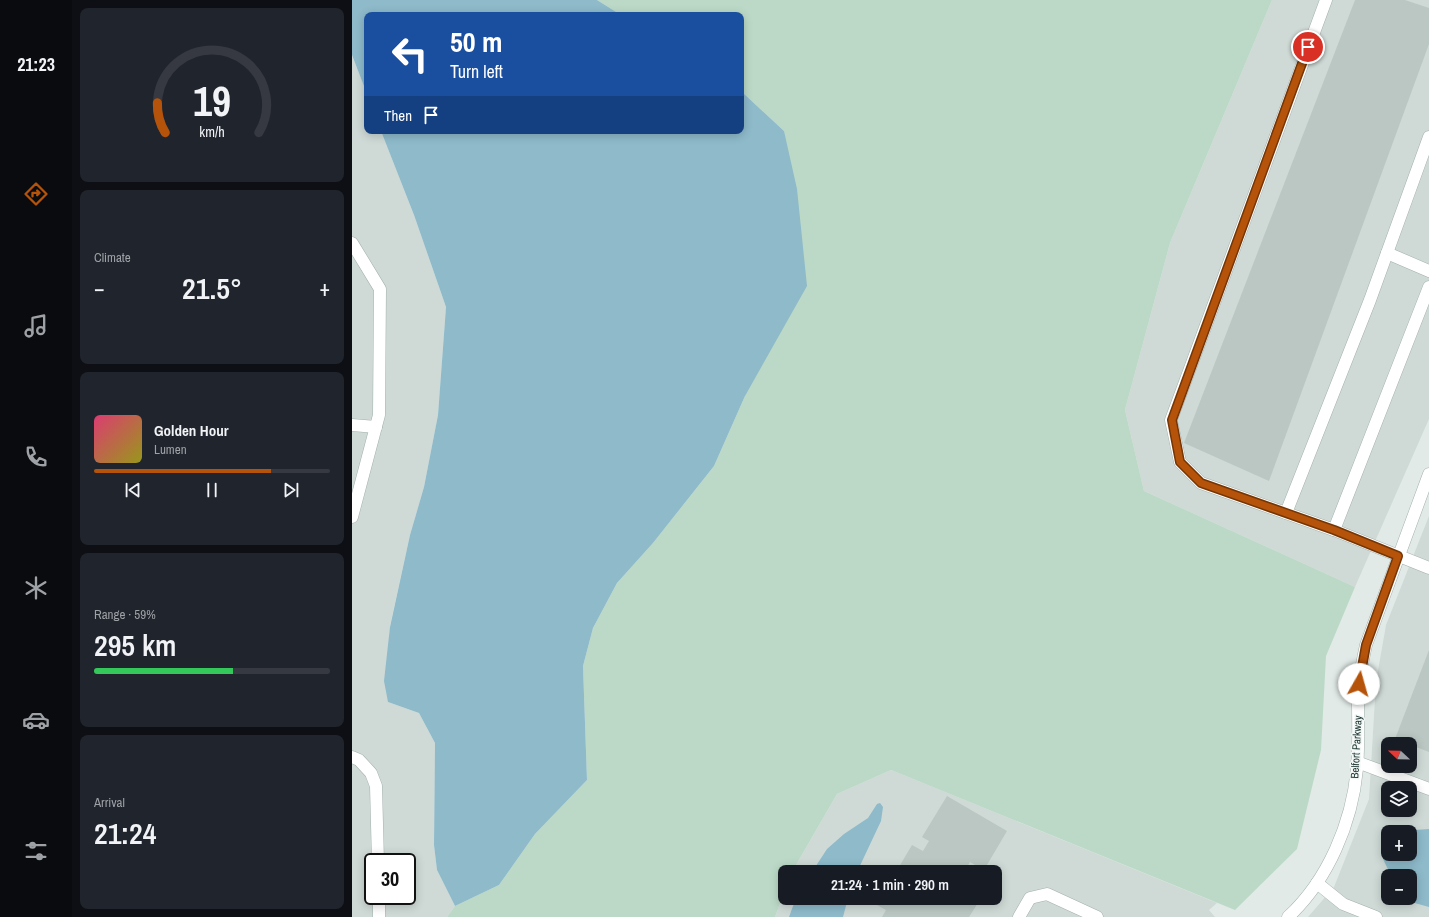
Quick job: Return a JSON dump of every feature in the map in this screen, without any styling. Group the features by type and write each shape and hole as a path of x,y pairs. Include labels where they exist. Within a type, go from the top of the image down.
{"street":[{"path":"1326,0 1172,420 1180,462 1201,483 1334,530 1429,568"},
{"path":"1286,513 1387,253 1429,137"},
{"path":"352,243 357,261 380,289 379,415 357,477 352,517"},
{"path":"1387,253 1429,271"},
{"path":"1334,530 1429,287"},
{"path":"352,425 376,427"},
{"name":"Belfort Parkway","path":"1288,917 1317,884 1330,861 1344,826 1352,795 1357,762 1360,670 1366,645 1429,474"},
{"path":"352,757 359,760 371,773 376,786 378,853"},
{"path":"1357,762 1429,789"},
{"path":"1317,884 1343,904 1376,917"},
{"path":"1019,917 1030,898 1047,894 1097,917"},
{"path":"379,905 379,917"}],"shaded area":[{"path":"1272,0 1429,0 1429,419 1355,587 1144,491 1125,410 1170,243"},
{"path":"352,55 364,86 364,134 382,134 414,215 446,307 438,415 424,487 410,535 390,626 388,702 419,713 435,743 434,845 437,870 455,906 447,917 352,917"},
{"path":"1429,516 1429,917 1308,917 1334,887 1369,799 1376,682 1386,625"},
{"path":"891,770 1217,903 1209,910 1215,917 775,917 779,905 1002,905 1002,865 796,865 837,794"}],"green space":[{"path":"597,0 1272,0 1170,243 1125,410 1144,491 1355,587 1326,656 1321,750 1297,849 1235,910 891,770 837,794 796,865 778,865 778,905 779,905 775,917 447,917 455,906 499,885 535,834 587,780 583,666 593,628 617,583 653,543 714,466 745,396 784,131 744,94 744,12 616,12"}],"water":[{"path":"352,0 597,0 616,12 364,12 364,86 352,55"},
{"path":"744,94 784,131 797,189 807,286 745,396 714,466 653,543 617,583 593,628 583,666 587,780 535,834 499,885 455,906 437,870 434,845 435,743 419,713 388,702 384,681 390,627 410,535 424,487 438,415 446,307 414,215 382,134 744,134"},
{"path":"880,803 883,807 881,821 860,865 817,865 827,849 844,834 868,818 877,804"},
{"path":"1429,829 1429,907 1417,904 1417,869 1388,869 1384,861 1417,861 1417,830"},
{"path":"793,905 846,905 843,917 789,917"}],"building":[{"path":"1355,0 1405,0 1429,8 1429,44 1269,481 1184,443"},
{"path":"1429,650 1429,752 1417,747 1417,737 1396,737"},
{"path":"947,796 1007,831 987,865 975,865 970,862 968,865 900,865 912,845 923,851 929,841 922,837"},
{"path":"877,905 977,905 969,917 882,917 886,910"}],"route":[{"path":"1308,47 1172,420 1180,462 1201,483 1334,530 1398,556 1366,645 1360,670 1359,684"}]}
